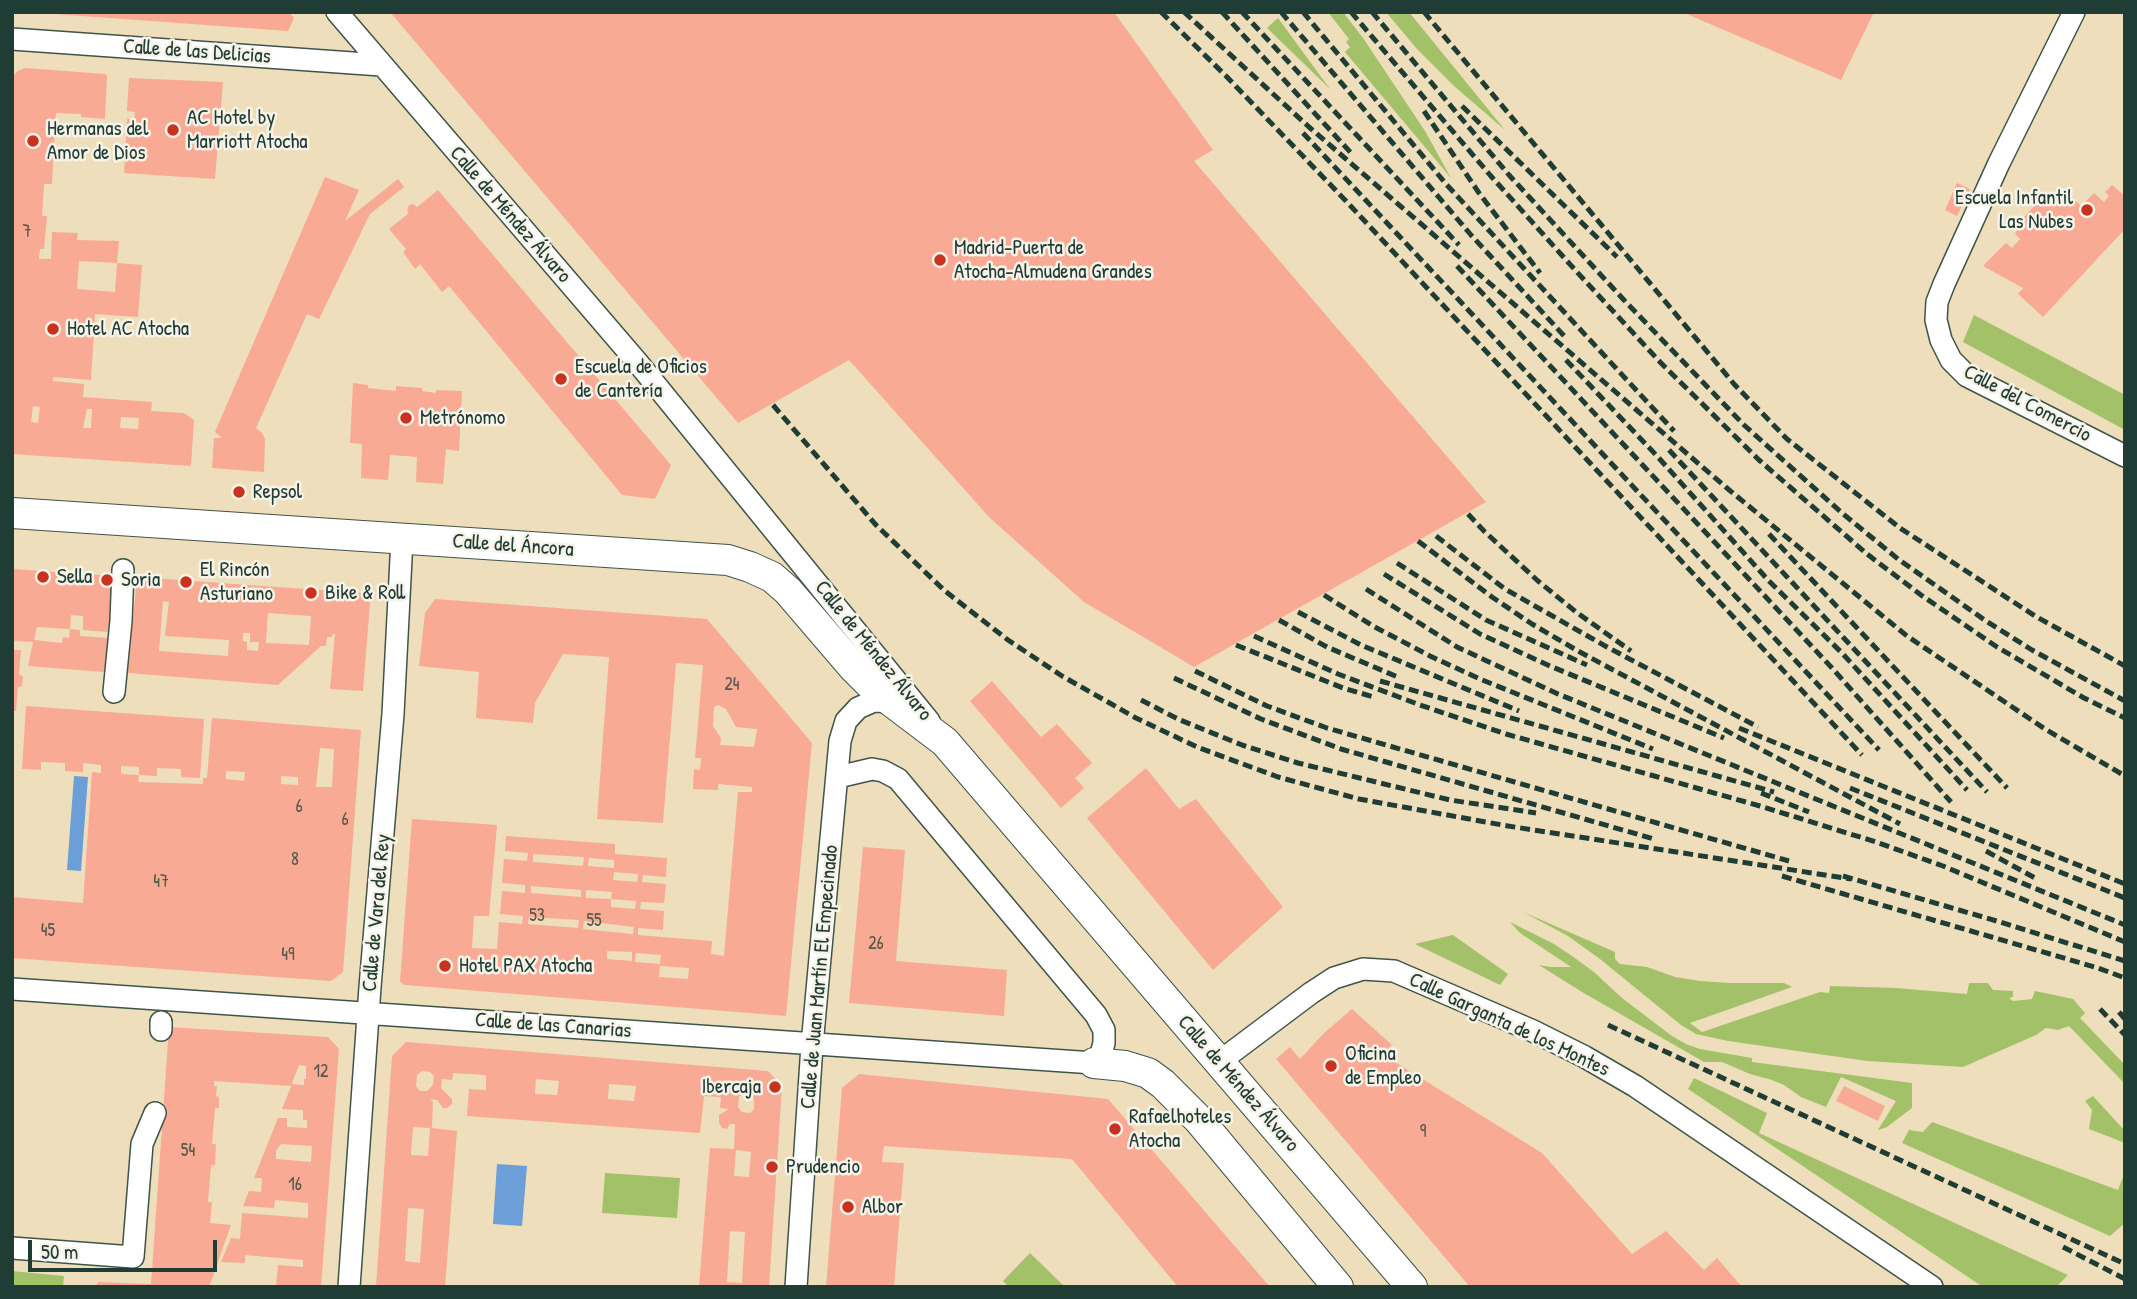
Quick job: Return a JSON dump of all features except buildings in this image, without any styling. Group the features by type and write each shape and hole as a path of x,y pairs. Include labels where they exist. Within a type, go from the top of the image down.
{"main road":[{"name":"Calle del Áncora","path":"12,513 728,560 772,577 854,668 892,702 945,742"},
{"name":"Calle de Méndez Álvaro","path":"945,742 1412,1287"},
{"path":"1094,1063 1125,1066 1148,1073 1163,1084 1199,1120 1338,1287"}],"street":[{"name":"Calle de Méndez Álvaro","path":"337,12 646,373 945,742"},
{"name":"Calle del Comercio","path":"2074,12 1944,284 1937,302 1937,320 1941,341 1951,360 1967,376 2124,454"},
{"name":"Calle de las Delicias","path":"12,39 381,65"},
{"name":"Calle de Vara del Rey","path":"349,1287 393,714 402,538"},
{"path":"114,692 123,570"},
{"name":"Calle de Juan Martín El Empecinado","path":"796,1287 813,1045 840,741 851,714 874,701 892,702"},
{"path":"838,777 872,769 898,779 1096,1015 1104,1030 1104,1043 1101,1054 1094,1063"},
{"name":"Calle Garganta de los Montes","path":"1219,1062 1335,978 1363,969 1394,971 1585,1056 1635,1086 1931,1287"},
{"name":"Calle de las Canarias","path":"12,989 1094,1063"},
{"path":"12,1248 133,1257 142,1144 155,1113"}],"green space":[{"path":"1328,12 1343,12 1363,38 1425,131 1451,178 1345,52 1350,47 1346,42 1349,39"},
{"path":"1386,12 1409,12 1505,130 1454,86 1417,49"},
{"path":"1278,18 1330,89 1267,28"},
{"path":"1974,315 2125,395 2125,430 1963,342"},
{"path":"1523,912 1615,952 1615,959 1620,964 1647,967 1675,977 1700,981 1784,983 1792,987 1690,1023 1702,1032 1820,992 1829,993 1830,986 1967,994 1969,983 1988,983 1993,990 2013,991 2013,997 2009,998 2013,1001 2032,999 2035,991 2073,999 2085,1013 2080,1018 2125,1065 2125,1084 2069,1026 2058,1030 2046,1028 1963,1067 1867,1061 1696,1034 1568,936"},
{"path":"1510,922 1572,956 1622,998 1686,1044 1752,1058 1752,1062 1912,1083 1912,1108 1887,1127 1878,1130 1896,1101 1841,1077 1826,1107 1801,1097 1772,1080 1722,1062 1704,1062 1539,965 1571,967 1520,933"},
{"path":"1453,935 1508,974 1500,985 1415,944"},
{"path":"1694,1078 1767,1113 1759,1133 2068,1275 2056,1287 1983,1287 1688,1089"},
{"path":"2093,1096 2125,1131 2125,1143 2089,1129 2092,1110 2085,1101"},
{"path":"1932,1122 2118,1190 2125,1172 2125,1223 2110,1236 1902,1143 1909,1130 1923,1132"},
{"path":"605,1173 680,1178 677,1218 602,1213"},
{"path":"1030,1253 1065,1287 1009,1287 1003,1281"},
{"path":"12,1271 64,1276 63,1287 12,1287"}],"water":[{"path":"74,776 88,777 81,871 67,870"},
{"path":"497,1164 527,1166 522,1226 493,1224"}],"railway":[{"path":"1161,12 1346,201 1862,755"},
{"path":"1184,12 1309,127 1728,489 1907,636 2045,729 2125,776"},
{"path":"1222,12 1352,154"},
{"path":"1242,12 1459,245"},
{"path":"1281,12 1471,235 1567,339"},
{"path":"1303,12 1446,184 1674,431"},
{"path":"1351,12 1576,271 1660,362 1759,460 1867,554 1921,595 1997,647 2084,698 2125,718"},
{"path":"1372,12 1509,175 1744,425 1898,559 2032,650 2125,701"},
{"path":"1424,12 1734,384 1787,439 1900,528 2035,616 2125,666"},
{"path":"1462,106 1617,257"},
{"path":"1424,111 1479,193 1540,273"},
{"path":"1303,133 1879,750"},
{"path":"1457,266 1832,668 1951,802"},
{"path":"1566,360 1657,456 1768,580 1842,653 1967,790"},
{"path":"773,405 876,525 945,591 1008,640 1062,676 1136,718 1197,747 1278,777 1359,799 1508,826 1851,879"},
{"path":"1669,450 1987,792"},
{"path":"1468,514 1538,581 1631,651"},
{"path":"1769,534 2007,788"},
{"path":"1436,536 1505,589 1758,727"},
{"path":"1418,541 1532,624 1900,824"},
{"path":"1397,563 1486,620 1587,665"},
{"path":"1384,574 1480,634 1724,738"},
{"path":"1366,589 1457,647 1558,694 2125,925"},
{"path":"1324,595 1373,626 1430,656 1653,749"},
{"path":"1298,612 1361,645 1519,711"},
{"path":"1279,620 1327,647 1400,678"},
{"path":"1254,636 1338,674 1506,734 1876,842 1943,866 2125,942"},
{"path":"1236,645 1343,688 1374,697"},
{"path":"1195,671 1267,706 1327,728 1789,861"},
{"path":"1174,678 1261,719 1341,749 1654,839"},
{"path":"1380,681 1774,792"},
{"path":"1141,700 1180,720 1242,745 1298,763 1450,800 1536,813"},
{"path":"1739,728 2125,884"},
{"path":"1850,788 2125,898"},
{"path":"1761,793 1809,812"},
{"path":"1986,851 2035,878"},
{"path":"1782,876 2125,978"},
{"path":"1843,876 2125,961"},
{"path":"2100,1009 2125,1035"},
{"path":"2119,1012 2125,1019"},
{"path":"1608,1025 2125,1264"},
{"path":"2063,1247 2125,1279"}],"place":[{"name":"AC Hotel by Marriott Atocha","path":"173,130"},
{"name":"Hermanas del Amor de Dios","path":"33,141"},
{"name":"Escuela Infantil Las Nubes","path":"2087,210"},
{"name":"Madrid-Puerta de Atocha-Almudena Grandes","path":"940,260"},
{"name":"Hotel AC Atocha","path":"53,329"},
{"name":"Escuela de Oficios de Cantería","path":"561,379"},
{"name":"Metrónomo","path":"406,418"},
{"name":"Repsol","path":"239,492"},
{"name":"Sella","path":"43,577"},
{"name":"Soria","path":"107,580"},
{"name":"El Rincón Asturiano","path":"186,582"},
{"name":"Bike & Roll","path":"311,593"},
{"name":"Hotel PAX Atocha","path":"445,966"},
{"name":"Oficina de Empleo","path":"1331,1066"},
{"name":"Ibercaja","path":"775,1087"},
{"name":"Rafaelhoteles Atocha","path":"1115,1129"},
{"name":"Prudencio","path":"772,1167"},
{"name":"Albor","path":"848,1207"}]}
